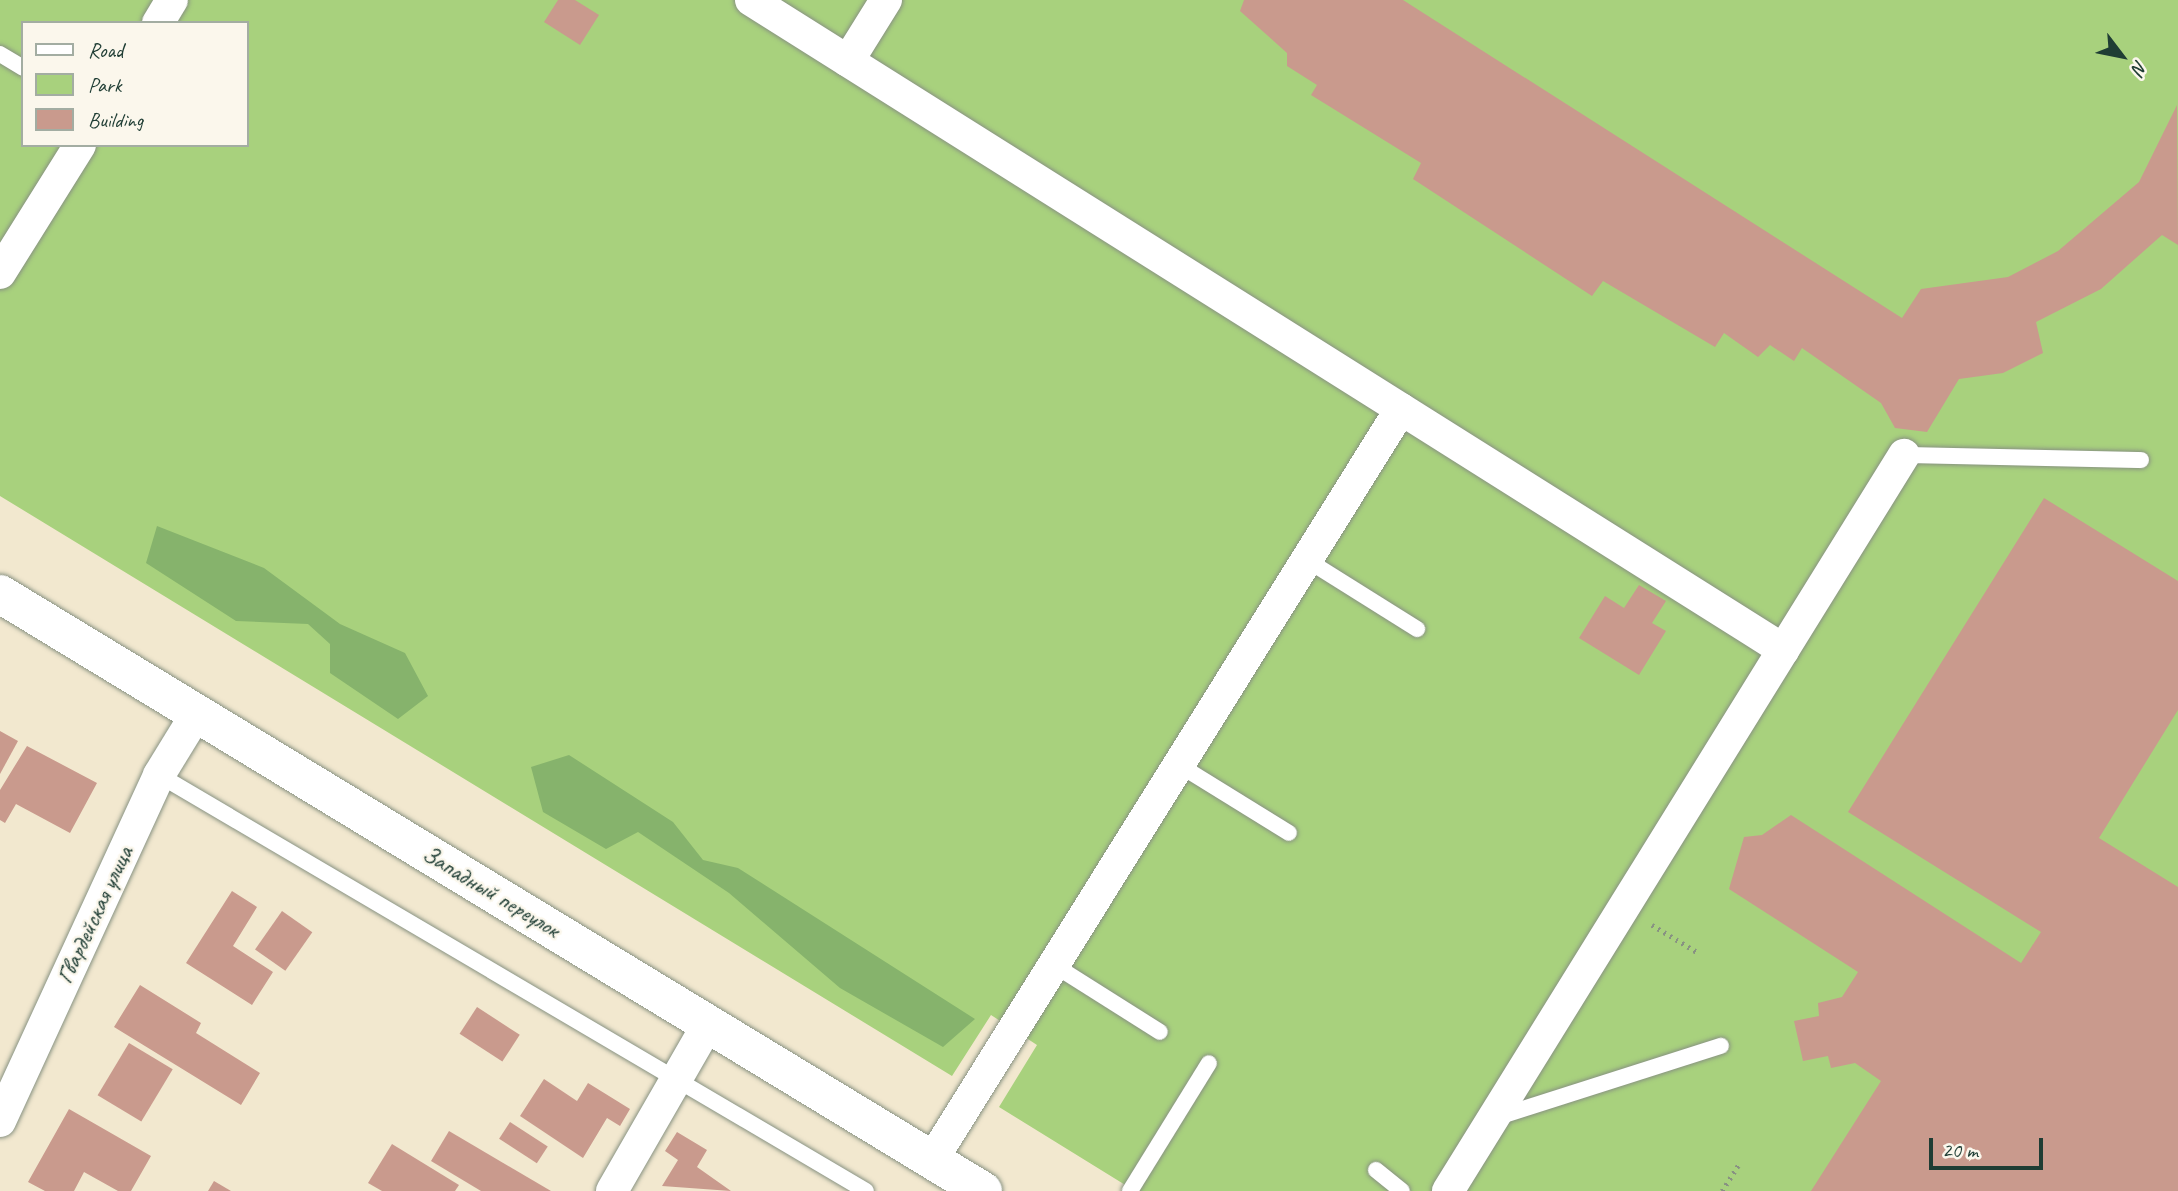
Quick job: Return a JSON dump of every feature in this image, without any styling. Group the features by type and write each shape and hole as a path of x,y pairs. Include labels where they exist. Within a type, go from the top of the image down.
{"main road":[{"name":"Западный переулок","path":"0,594 983,1191"}],"street":[{"path":"159,21 172,0"},
{"path":"751,0 1783,650"},
{"path":"848,61 886,0"},
{"path":"0,272 79,147"},
{"path":"932,1160 1401,409"},
{"path":"1448,1191 1904,455"},
{"name":"Гвардейская улица","path":"0,1121 159,775 197,713"},
{"path":"612,1191 708,1024"}],"lane":[{"path":"0,54 21,67"},
{"path":"1904,455 2141,460"},
{"path":"1307,560 1417,629"},
{"path":"1179,765 1289,833"},
{"path":"159,775 866,1191"},
{"path":"1054,965 1160,1032"},
{"path":"1493,1118 1721,1046"},
{"path":"1130,1191 1209,1063"},
{"path":"1376,1170 1402,1191"}],"path":[{"path":"1646,920 1697,952"},
{"path":"1722,1191 1738,1165"}],"green space":[{"path":"0,0 2178,0 2178,1191 1135,1191 999,1107 1037,1045 991,1015 952,1076 0,496"},
{"path":"157,526 264,568 340,624 405,653 428,696 398,719 330,673 330,644 308,624 236,621 146,563"},
{"path":"569,755 673,822 703,860 738,868 975,1019 943,1047 840,988 729,893 638,832 606,849 543,812 531,767"}],"building":[{"path":"558,0 575,0 599,15 580,45 544,22"},
{"path":"1244,0 1403,0 1902,318 1921,289 2008,277 2058,251 2139,182 2177,105 2178,245 2162,235 2101,289 2036,322 2043,353 2003,373 1959,379 1927,432 1895,428 1881,403 1802,348 1794,361 1770,345 1758,357 1724,333 1715,347 1603,281 1592,296 1413,179 1421,163 1311,95 1317,85 1287,66 1287,53 1240,11"},
{"path":"2044,498 2178,581 2178,710 2099,838 2178,887 2178,1191 1811,1191 1881,1081 1855,1063 1831,1068 1828,1056 1803,1061 1794,1021 1819,1016 1818,1003 1842,997 1858,972 1729,889 1744,837 1762,835 1791,815 2021,963 2041,932 1848,812"},
{"path":"1639,585 1666,601 1652,623 1666,631 1639,675 1579,638 1605,596 1624,608"},
{"path":"0,731 18,741 0,774"},
{"path":"27,746 97,783 70,833 16,804 5,823 0,820 0,790"},
{"path":"232,891 257,907 233,946 273,972 252,1005 186,963"},
{"path":"282,911 312,932 285,971 255,950"},
{"path":"140,985 201,1023 196,1033 260,1073 241,1105 114,1027"},
{"path":"477,1007 520,1035 502,1062 460,1034"},
{"path":"129,1043 173,1069 141,1122 98,1095"},
{"path":"544,1079 577,1101 588,1083 630,1109 620,1126 607,1118 583,1158 520,1116"},
{"path":"69,1109 151,1156 131,1191 118,1191 84,1172 74,1191 45,1191 28,1182"},
{"path":"510,1122 548,1147 537,1163 499,1139"},
{"path":"449,1131 551,1191 481,1191 431,1161"},
{"path":"677,1132 707,1150 697,1167 731,1191 662,1186 678,1160 665,1151"},
{"path":"392,1144 459,1185 455,1191 382,1191 368,1183"},
{"path":"214,1181 231,1191 208,1191"}]}
